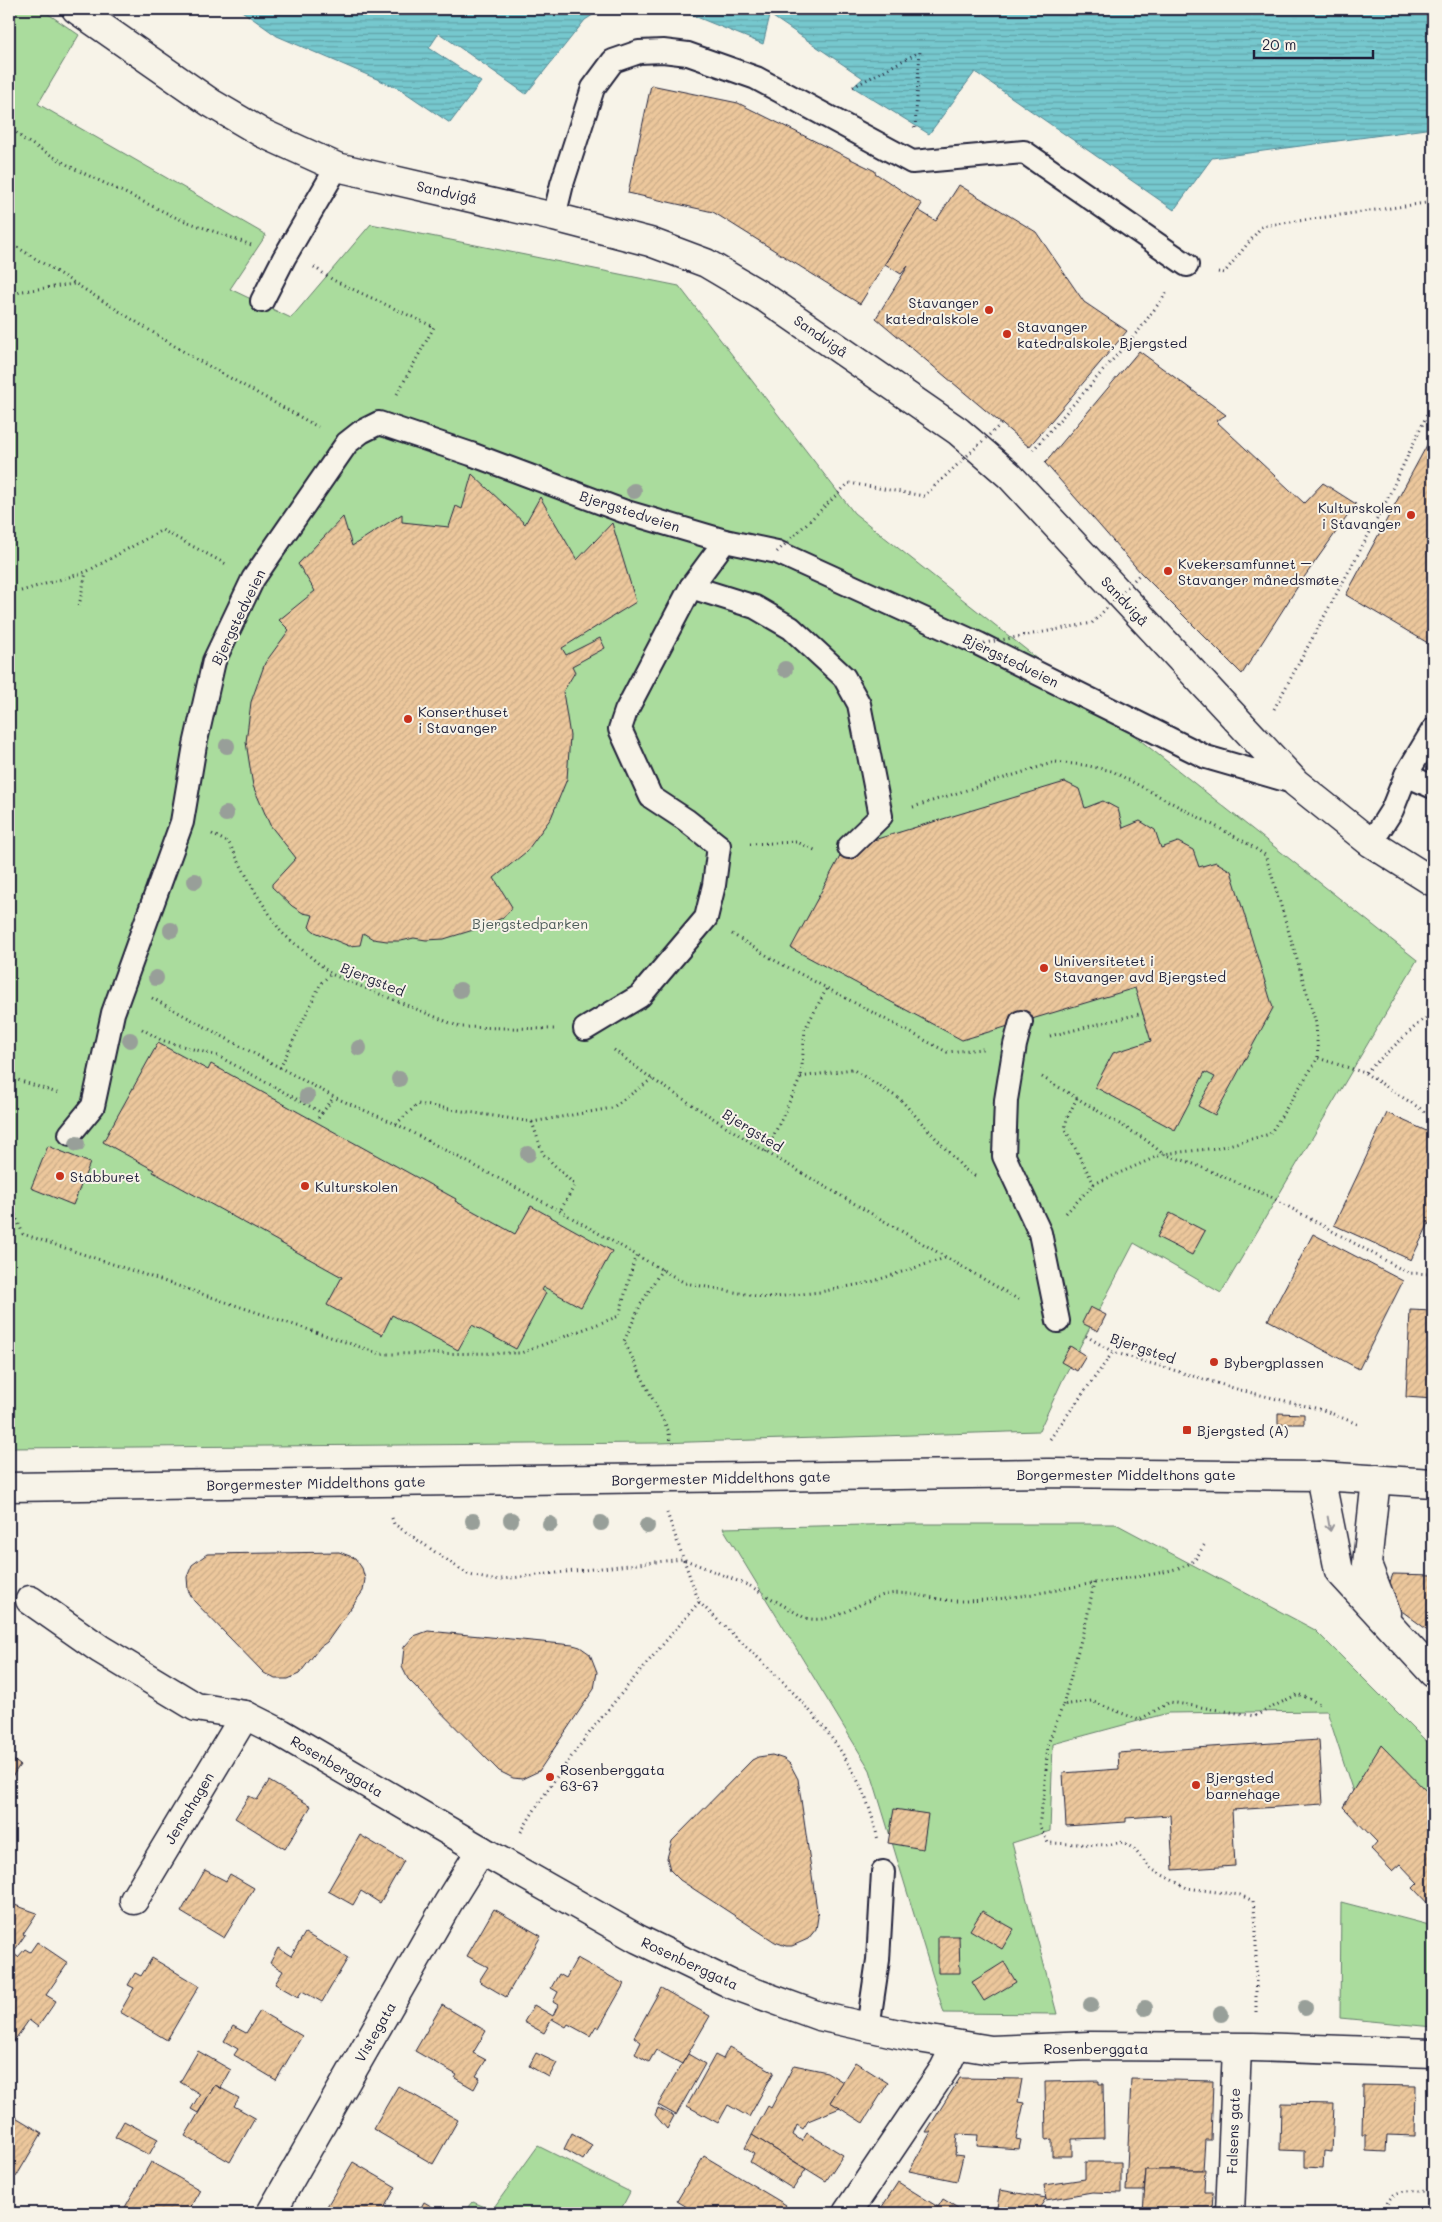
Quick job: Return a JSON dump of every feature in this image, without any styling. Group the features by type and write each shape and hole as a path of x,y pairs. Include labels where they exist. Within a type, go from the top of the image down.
{"street":[{"name":"Sandvigå","path":"76,9 211,103 262,133 337,167 554,217 650,242 706,263 767,299 958,431 1010,476 1296,783 1371,843 1433,882"},
{"name":"Borgermester Middelthons gate","path":"9,1487 1049,1473 1320,1476 1433,1482"},
{"path":"1320,1476 1339,1571 1390,1624 1433,1673"},
{"path":"1376,1479 1367,1564 1390,1624"},
{"name":"Rosenberggata","path":"30,1600 100,1650 196,1707 245,1715 281,1733 492,1857 638,1939 731,1984 819,2016 868,2028 991,2050 1089,2046 1433,2052"},
{"name":"Jensahagen","path":"134,1900 245,1715"},
{"name":"Vistegata","path":"271,2213 448,1903 492,1857"},
{"path":"847,2213 944,2068 956,2045"},
{"name":"Falsens gate","path":"1230,2213 1245,2048"}],"lane":[{"path":"554,217 562,184 592,88 613,61 639,52 688,54 756,78 912,162 1024,152 1187,265"},
{"path":"262,301 284,258 337,167"},
{"name":"Bjergstedveien","path":"70,1134 93,1106 113,1013 126,983 182,822 195,745 214,661 253,579 346,443 361,432 379,423 471,454 623,511 725,541 777,552 979,644 1206,757 1296,783"},
{"path":"585,1029 640,996 706,918 714,885 719,846 686,820 651,797 620,729 626,711 691,587 725,541"},
{"path":"691,587 755,607 776,619 791,628 844,677 859,704 881,816 842,854"},
{"path":"1371,843 1392,810 1406,775 1433,730"},
{"path":"1406,775 1433,787"},
{"path":"1021,1022 1006,1100 1004,1156 1040,1233 1058,1321"},
{"path":"868,2028 878,1960 884,1872"}],"path":[{"path":"770,9 770,15"},
{"path":"854,87 920,51 912,162"},
{"path":"9,126 23,139 75,169 177,218 284,258 315,267 333,280 434,327 415,364"},
{"path":"1028,456 1139,330 1187,265 1224,273 1262,226 1433,202"},
{"path":"9,242 189,355 346,443"},
{"path":"9,296 24,291 75,284"},
{"path":"1252,737 1271,715 1293,678 1383,508 1433,402"},
{"path":"777,552 849,483 924,496 1001,424"},
{"path":"21,591 86,572 162,530 253,579"},
{"path":"79,606 86,572"},
{"path":"979,644 1092,623 1141,573"},
{"path":"881,816 1055,762 1084,765 1112,771 1245,842 1265,855 1316,1023 1318,1058 1270,1134 1217,1148 1163,1154 1094,1184 1070,1209 1040,1233"},
{"name":"Bjergsted","path":"182,822 203,829 229,843 254,890 282,932 331,974 460,1027 585,1029 652,1079 766,1152 1113,1352 1240,1390 1322,1410 1360,1426"},
{"path":"772,843 797,842 842,854"},
{"path":"706,918 774,960 947,1052 1014,1053 1143,1013"},
{"path":"280,1068 321,983 331,974"},
{"path":"126,983 334,1097 396,1124 560,1211 685,1283 767,1298 820,1292 872,1282 948,1256"},
{"path":"766,1152 801,1077 805,1029 827,988"},
{"path":"113,1013 161,1040 218,1056 322,1113"},
{"path":"1365,1073 1420,1022 1433,1014"},
{"path":"1014,1053 1077,1098 1146,1140 1163,1154 1189,1162 1271,1197 1408,1273 1433,1274"},
{"path":"1318,1058 1365,1073 1427,1113"},
{"path":"801,1077 852,1069 900,1099 964,1168 983,1181"},
{"path":"9,1076 93,1106"},
{"path":"396,1124 418,1104 532,1122 612,1108 652,1079"},
{"path":"316,1121 334,1097"},
{"path":"1077,1098 1067,1118 1065,1129 1094,1184"},
{"path":"532,1122 543,1154 575,1185 560,1211"},
{"path":"9,1201 23,1234 381,1354 521,1353 619,1316 636,1254"},
{"path":"662,1269 641,1304 624,1341 669,1432 671,1448"},
{"path":"1047,1444 1113,1352"},
{"path":"666,1508 699,1602 802,1701 836,1745 856,1779 874,1818 884,1872"},
{"path":"390,1512 394,1524 469,1575 481,1579 493,1580 683,1559 750,1586 805,1618 815,1620 828,1619 883,1595 903,1593 941,1601 985,1601 1181,1567 1192,1562 1205,1544"},
{"path":"1094,1583 1087,1618 1063,1705 1048,1744 1039,1825 1048,1843 1106,1845 1123,1842 1134,1849 1151,1869 1187,1888 1240,1895 1253,1901 1256,1925 1256,2017 1245,2048"},
{"path":"492,1857 541,1798 574,1751 699,1602"},
{"path":"1063,1705 1091,1701 1139,1720 1170,1702 1255,1716 1298,1694 1320,1704"},
{"path":"1384,2213 1386,2203 1390,2197 1398,2192 1433,2192"}],"green space":[{"name":"Bjergstedparken","path":"9,9 41,9 79,35 38,104 266,235 230,289 291,318 371,224 679,286 854,513 1417,960 1221,1293 1134,1243 1063,1379 1039,1431 659,1443 9,1448"},
{"path":"911,1524 1116,1524 1315,1630 1433,1748 1433,1872 1361,1817 1327,1711 1168,1713 1053,1744 1050,1831 1012,1843 1057,2014 944,2013 870,1770 723,1528"},
{"path":"1341,1902 1433,1926 1433,2027 1340,2018"},
{"path":"538,2146 630,2192 619,2213 464,2213 473,2202 492,2210"}],"water":[{"path":"239,9 602,9 585,20 526,94 439,33 429,48 481,82 450,123 400,89 277,36"},
{"path":"677,9 1433,9 1433,128 1212,158 1174,210 975,72 929,134 853,87 863,78 770,15 763,44"}],"building":[{"path":"651,85 738,103 875,171 875,173 922,204 860,304 713,212 628,193"},
{"name":"Stavanger katedralskole","path":"959,185 1036,232 1084,302 1127,331 1029,447 876,318 908,266 901,274 885,264 918,210 936,221"},
{"path":"1139,351 1226,415 1216,421 1304,503 1323,483 1356,504 1300,583 1242,674 1141,573 1045,463"},
{"name":"Kulturskolen i Stavanger","path":"1433,434 1433,646 1346,595"},
{"name":"Konserthuset i Stavanger","path":"472,474 525,524 540,497 577,560 612,523 636,602 562,648 566,655 600,638 605,648 572,666 575,672 563,692 570,736 567,779 551,818 526,852 494,878 512,907 511,910 502,918 483,927 444,939 426,940 414,938 401,941 387,941 373,939 363,933 360,945 349,946 315,932 309,927 313,915 303,913 292,906 272,887 272,884 296,858 270,825 253,786 246,742 251,702 265,663 289,630 279,620 315,591 298,564 343,517 352,546 402,514 402,522 449,527 456,506 462,509"},
{"name":"Universitetet i Stavanger avd Bjergsted","path":"1065,782 1079,789 1085,808 1103,801 1118,809 1123,828 1140,821 1155,830 1161,848 1178,842 1193,850 1199,867 1216,862 1231,871 1273,1008 1215,1115 1198,1106 1215,1077 1205,1072 1175,1130 1095,1087 1113,1053 1151,1041 1135,988 962,1040 791,948 844,849"},
{"name":"Kulturskolen","path":"158,1043 208,1070 211,1064 456,1199 455,1201 515,1234 531,1206 612,1251 581,1307 544,1287 542,1290 546,1293 516,1349 472,1325 458,1350 392,1315 382,1335 327,1305 342,1277 153,1172 154,1170 103,1142"},
{"path":"1387,1113 1433,1134 1433,1215 1411,1260 1334,1225"},
{"name":"Stabburet","path":"48,1146 90,1163 73,1205 31,1188"},
{"path":"1170,1213 1205,1231 1192,1255 1157,1237"},
{"path":"1313,1234 1403,1281 1359,1369 1268,1320"},
{"path":"1090,1307 1106,1315 1098,1331 1082,1323"},
{"path":"1410,1310 1433,1311 1433,1399 1406,1397"},
{"path":"1070,1346 1086,1356 1077,1371 1061,1362"},
{"path":"1278,1413 1304,1414 1304,1424 1278,1424"},
{"path":"339,1552 355,1558 362,1568 365,1579 363,1591 327,1642 320,1647 299,1674 288,1679 275,1679 264,1673 194,1601 188,1590 187,1577 192,1565 207,1554"},
{"path":"1393,1574 1433,1575 1433,1634 1384,1598"},
{"path":"428,1631 573,1645 580,1647 590,1654 597,1672 594,1689 539,1771 522,1779 513,1778 499,1771 408,1679 402,1667 404,1647 414,1636"},
{"path":"1319,1740 1323,1804 1232,1810 1235,1866 1173,1870 1170,1815 1126,1818 1126,1822 1066,1826 1063,1773 1119,1769 1118,1753"},
{"path":"1381,1745 1433,1798 1433,1909 1413,1888 1418,1883 1400,1864 1392,1871 1371,1849 1377,1842 1343,1807"},
{"path":"772,1755 784,1759 790,1764 798,1779 818,1917 816,1929 808,1939 792,1946 775,1942 680,1880 670,1870 667,1858 672,1841 752,1760"},
{"path":"9,1757 20,1765 9,1781"},
{"path":"269,1781 311,1806 285,1849 235,1818 249,1796 257,1800"},
{"path":"894,1809 928,1814 923,1849 888,1843"},
{"path":"360,1835 404,1861 380,1903 361,1891 353,1905 328,1891"},
{"path":"205,1870 226,1881 230,1874 254,1888 224,1938 181,1912"},
{"path":"9,1903 37,1913 10,1957"},
{"path":"494,1909 541,1936 506,1997 479,1981 488,1967 467,1956"},
{"path":"982,1911 1014,1929 1002,1949 970,1930"},
{"path":"305,1933 348,1958 322,2002 302,1991 298,1997 275,1984 283,1971 270,1963 278,1948 291,1956"},
{"path":"938,1936 959,1936 960,1973 938,1973"},
{"path":"37,1942 68,1963 46,1995 56,2001 38,2027 29,2020 9,2048 9,1963 14,1954 18,1957 25,1949 30,1952"},
{"path":"152,1958 199,1986 167,2040 120,2012 134,1988 128,1985 135,1973 141,1976"},
{"path":"577,1958 624,1984 599,2028 596,2026 590,2036 568,2024 566,2027 552,2019 544,2033 524,2022 534,2005 553,2016 558,2005 553,2002 558,1992 551,1988 559,1974 566,1978"},
{"path":"1004,1962 1016,1982 984,2001 972,1982"},
{"path":"661,1988 710,2016 682,2064 656,2050 649,2062 635,2054 641,2042 634,2037"},
{"path":"442,2005 486,2031 473,2053 486,2060 476,2076 480,2078 474,2089 455,2078 457,2075 415,2051"},
{"path":"260,2011 302,2036 276,2080 234,2055 238,2049 224,2041 233,2026 246,2033"},
{"path":"729,2047 774,2072 749,2117 728,2105 718,2123 687,2106 715,2055 723,2059"},
{"path":"198,2051 231,2070 221,2088 215,2085 198,2113 191,2109 200,2094 180,2082"},
{"path":"536,2053 557,2063 549,2077 529,2066"},
{"path":"688,2054 705,2064 676,2115 658,2105"},
{"path":"855,2062 888,2083 863,2123 830,2102"},
{"path":"794,2065 827,2072 843,2082 830,2102 840,2108 808,2121 803,2129 797,2125 793,2135 802,2141 807,2133 843,2155 826,2181 752,2135 768,2106 771,2108"},
{"path":"960,2078 1022,2079 1018,2102 1024,2103 1016,2139 1021,2140 1019,2149 977,2146 978,2135 957,2134 955,2155 963,2156 957,2181 909,2171 931,2132 926,2132"},
{"path":"1131,2079 1213,2081 1211,2140 1205,2140 1203,2170 1146,2170 1144,2191 1126,2191"},
{"path":"1099,2081 1099,2084 1103,2084 1104,2138 1072,2139 1072,2156 1052,2156 1052,2139 1046,2140 1045,2082"},
{"path":"215,2085 239,2098 234,2106 255,2118 230,2162 185,2136"},
{"path":"1363,2085 1416,2086 1415,2136 1387,2135 1386,2152 1366,2151 1366,2135 1362,2135"},
{"path":"398,2086 458,2120 433,2164 373,2129"},
{"path":"1281,2103 1334,2104 1332,2152 1324,2151 1323,2168 1305,2167 1305,2151 1280,2150"},
{"path":"658,2108 674,2116 667,2129 655,2115"},
{"path":"9,2113 42,2133 16,2177 9,2172"},
{"path":"124,2121 158,2139 149,2155 115,2137"},
{"path":"572,2133 592,2145 583,2160 564,2149"},
{"path":"752,2135 806,2169 793,2189 750,2162 754,2154 745,2148"},
{"path":"704,2156 786,2205 781,2213 697,2213 677,2201"},
{"path":"151,2162 200,2190 187,2213 132,2213 124,2209"},
{"path":"353,2162 396,2187 383,2210 389,2213 335,2213 326,2208"},
{"path":"1085,2162 1121,2162 1121,2193 1092,2192 1046,2200 1044,2185 1085,2179"},
{"path":"1146,2170 1205,2170 1204,2192 1213,2192 1212,2213 1143,2212"},
{"path":"898,2182 938,2207 943,2199 966,2213 878,2213"},
{"path":"1000,2190 1046,2198 1036,2213 996,2213"},
{"path":"424,2202 443,2213 418,2213"}],"place":[{"name":"Stavanger katedralskole","path":"989,310"},
{"name":"Stavanger katedralskole, Bjergsted","path":"1007,334"},
{"name":"Kulturskolen i Stavanger","path":"1411,515"},
{"name":"Kvekersamfunnet – Stavanger månedsmøte","path":"1168,571"},
{"name":"Konserthuset i Stavanger","path":"408,719"},
{"name":"Universitetet i Stavanger avd Bjergsted","path":"1044,968"},
{"name":"Stabburet","path":"60,1176"},
{"name":"Kulturskolen","path":"305,1186"},
{"name":"Bybergplassen","path":"1214,1362"},
{"name":"Bjergsted (A)","path":"1187,1430"},
{"name":"Rosenberggata 63-67","path":"550,1777"},
{"name":"Bjergsted barnehage","path":"1196,1785"}]}
